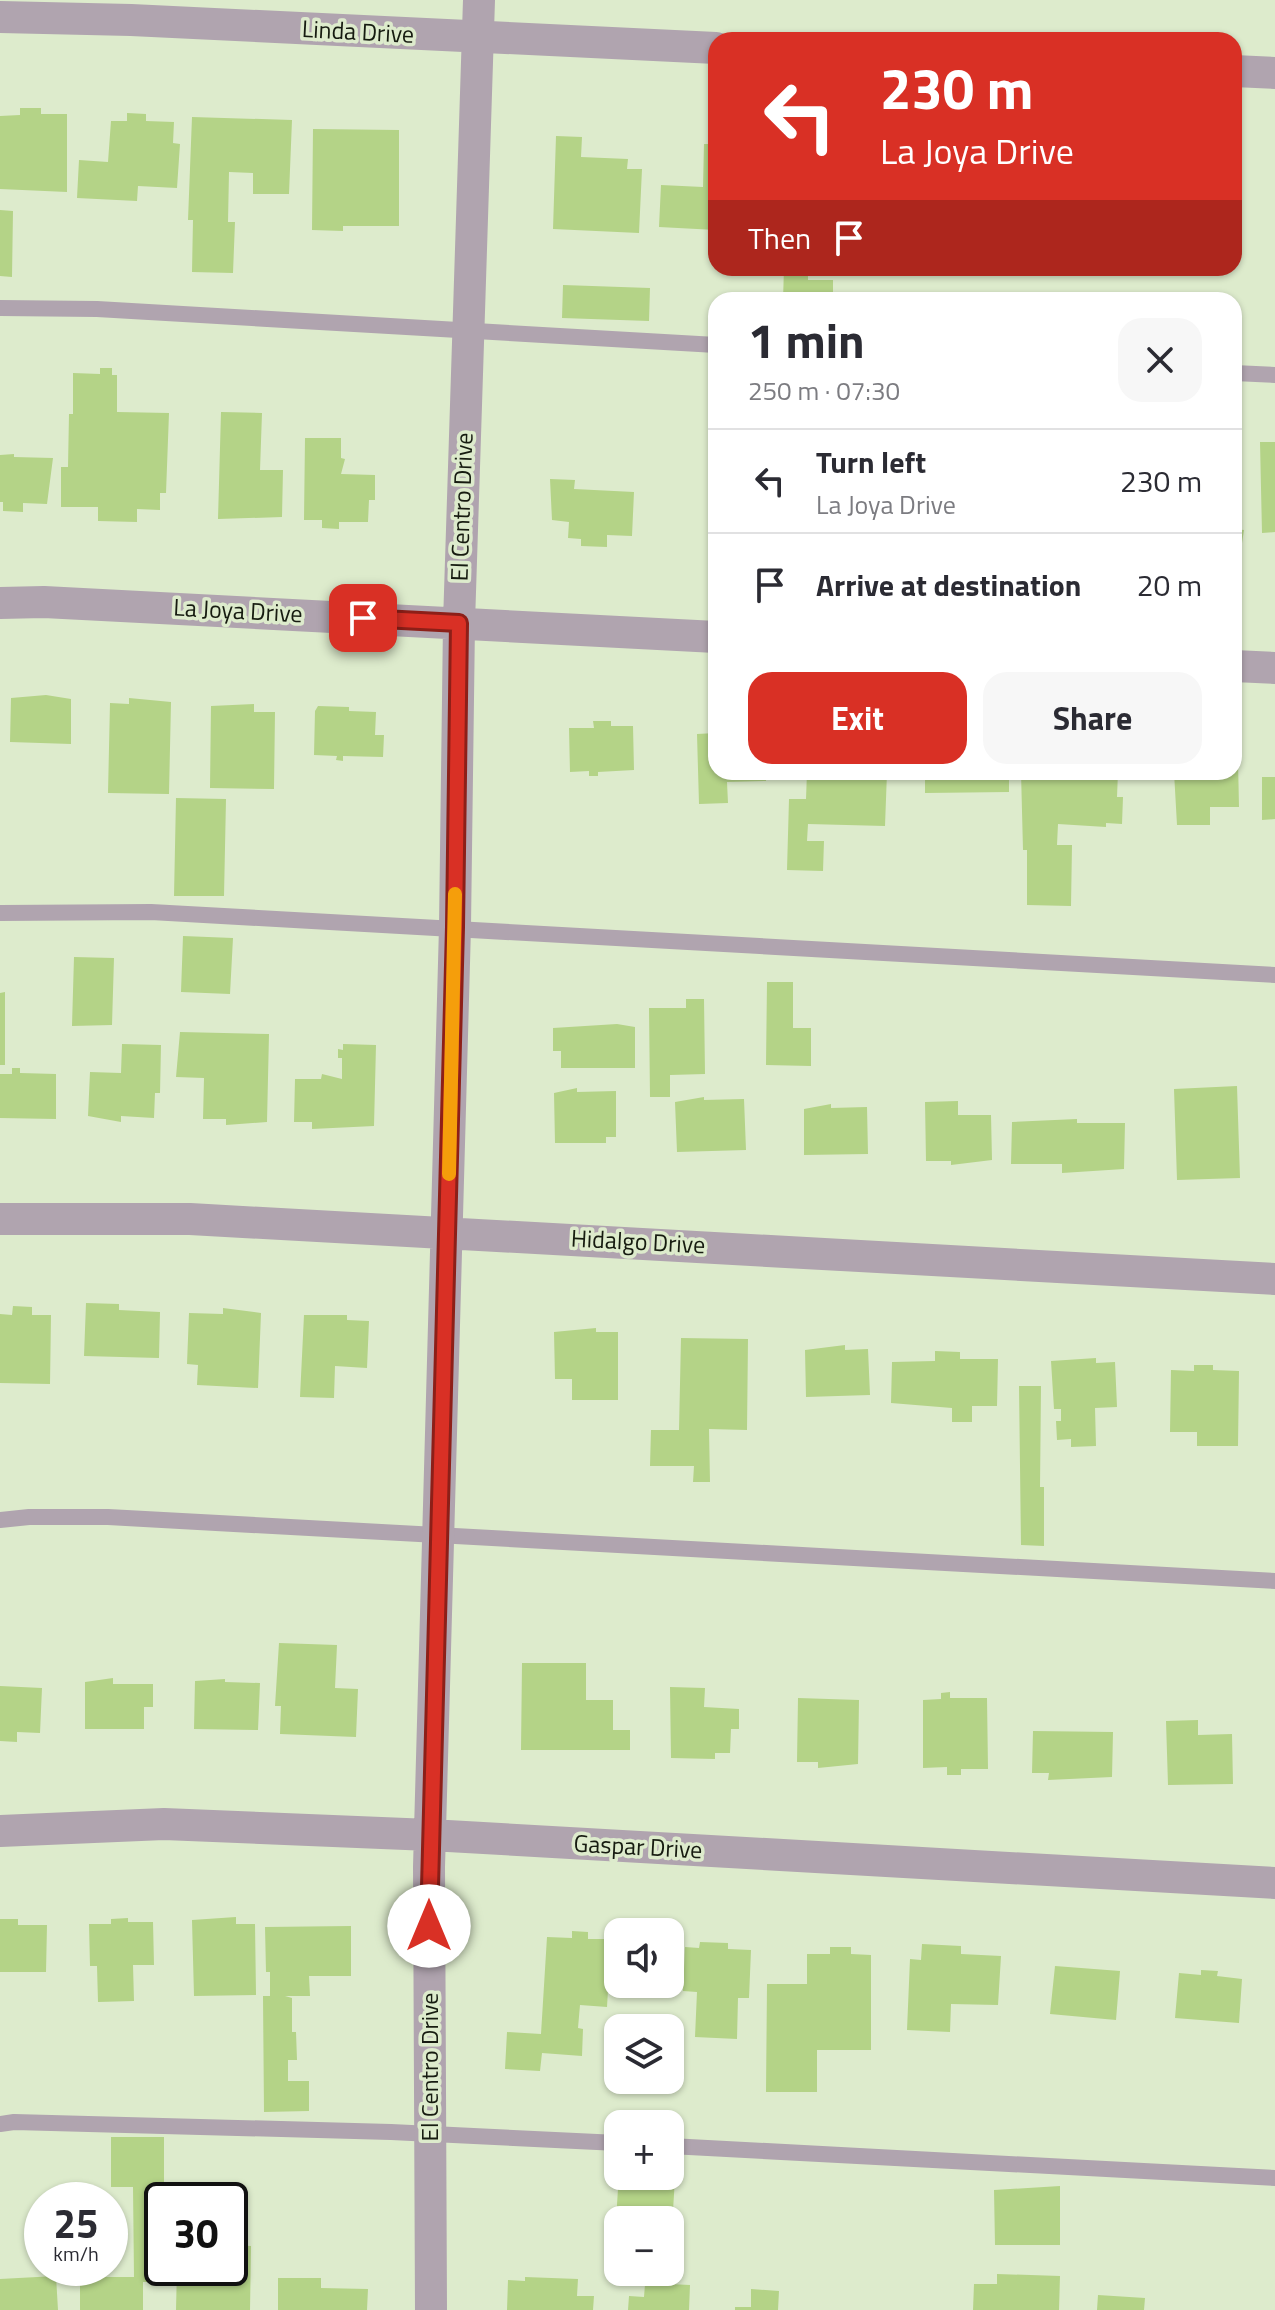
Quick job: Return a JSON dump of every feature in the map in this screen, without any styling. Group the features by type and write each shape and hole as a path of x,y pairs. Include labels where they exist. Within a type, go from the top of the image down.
{"street":[{"name":"El Centro Drive","path":"431,2310 430,1835 455,927 459,623 479,0"},
{"name":"Linda Drive","path":"0,17 131,20 708,48"},
{"path":"1242,71 1275,73"},
{"name":"La Joya Drive","path":"0,603 44,602 708,637"},
{"path":"1242,666 1275,668"},
{"name":"Hidalgo Drive","path":"0,1219 190,1219 1275,1279"},
{"name":"Gaspar Drive","path":"0,1831 164,1824 430,1835 1275,1883"}],"lane":[{"path":"0,308 97,309 708,345"},
{"path":"1242,373 1275,375"},
{"path":"0,913 151,912 1275,975"},
{"path":"0,1520 108,1517 1275,1581"},
{"path":"0,2124 186,2125 604,2142"},
{"path":"684,2147 1275,2178"}],"building":[{"path":"20,108 41,108 41,114 67,114 67,192 0,189 0,116 20,115"},
{"path":"127,113 146,114 146,121 174,122 173,143 180,144 177,188 138,186 137,201 77,198 79,160 108,162 111,121 127,121"},
{"path":"192,117 292,120 289,194 253,194 253,173 229,172 228,222 235,222 233,273 192,272 193,220 188,220"},
{"path":"313,129 399,130 399,226 343,226 343,231 312,230"},
{"path":"556,136 582,137 581,157 628,159 627,169 642,169 639,233 553,229"},
{"path":"704,144 708,144 708,230 659,227 661,185 703,187"},
{"path":"0,210 13,211 12,277 0,276"},
{"path":"784,276 833,280 833,292 783,292"},
{"path":"563,285 650,288 649,321 562,318"},
{"path":"100,368 112,368 112,375 117,375 117,412 169,413 166,493 160,493 160,510 137,509 137,522 98,521 98,507 61,507 61,467 68,467 69,414 73,414 73,373 100,374"},
{"path":"221,412 262,413 260,470 283,470 282,517 218,519"},
{"path":"305,438 341,438 341,458 345,459 341,474 375,475 375,500 369,500 368,522 339,522 339,529 322,528 322,520 304,520"},
{"path":"1260,442 1275,442 1275,532 1262,533"},
{"path":"14,454 14,457 53,458 47,504 23,503 23,512 3,511 3,502 0,502 0,455"},
{"path":"550,479 575,480 574,489 634,492 632,536 607,535 607,547 581,546 581,539 568,538 569,522 552,520"},
{"path":"46,695 71,699 71,744 10,742 11,698"},
{"path":"129,698 171,702 169,794 108,793 110,703 129,704"},
{"path":"254,704 254,712 275,712 274,789 210,788 211,706"},
{"path":"318,706 376,712 375,735 384,735 383,757 343,756 343,761 336,760 337,756 314,755 315,711"},
{"path":"593,721 611,721 611,726 633,726 634,770 598,772 598,776 589,776 589,771 570,772 569,728 594,728"},
{"path":"708,733 708,780 766,781 727,782 728,803 699,804 697,734"},
{"path":"1262,777 1275,777 1275,819 1262,820"},
{"path":"807,780 887,780 885,826 808,824 807,841 824,841 823,871 787,870 789,799 806,799"},
{"path":"925,780 1009,780 1009,792 925,793"},
{"path":"1021,780 1118,780 1117,797 1123,797 1122,824 1106,823 1106,827 1058,824 1057,845 1072,845 1071,906 1027,905 1027,850 1023,850"},
{"path":"1174,780 1238,780 1239,807 1210,807 1210,825 1177,825"},
{"path":"176,798 226,799 224,896 174,896"},
{"path":"183,936 233,938 230,994 181,992"},
{"path":"74,957 114,958 112,1025 72,1026"},
{"path":"767,982 793,982 793,1028 811,1028 811,1066 766,1065"},
{"path":"5,992 5,1065 0,1065 0,993"},
{"path":"686,999 704,999 705,1074 670,1075 670,1097 650,1097 649,1008 686,1008"},
{"path":"617,1024 635,1027 635,1068 561,1068 561,1051 553,1051 553,1028"},
{"path":"180,1032 269,1034 267,1122 226,1125 226,1119 203,1119 204,1078 176,1077"},
{"path":"122,1044 161,1045 160,1093 155,1093 154,1118 121,1116 121,1122 88,1116 90,1072 121,1073"},
{"path":"343,1044 376,1045 374,1126 312,1129 312,1122 294,1122 295,1079 321,1079 322,1074 342,1079 342,1058 338,1058 338,1049 343,1050"},
{"path":"12,1068 20,1068 20,1073 56,1074 56,1119 0,1118 0,1074 12,1074"},
{"path":"1237,1086 1240,1178 1177,1180 1174,1089"},
{"path":"577,1088 577,1092 616,1091 616,1137 606,1137 606,1143 555,1143 554,1093"},
{"path":"704,1097 704,1100 744,1099 746,1150 677,1152 675,1102"},
{"path":"958,1101 958,1115 991,1115 992,1160 951,1165 951,1161 926,1161 925,1102"},
{"path":"831,1104 831,1108 867,1107 868,1154 804,1155 804,1109"},
{"path":"1077,1119 1077,1123 1125,1123 1124,1169 1062,1173 1062,1164 1011,1164 1012,1122"},
{"path":"86,1303 119,1304 119,1310 160,1312 159,1358 84,1356"},
{"path":"13,1306 32,1307 32,1315 51,1315 50,1384 0,1383 0,1314 12,1315"},
{"path":"223,1308 261,1313 258,1388 197,1385 198,1365 187,1364 189,1313 223,1314"},
{"path":"304,1315 347,1315 347,1320 369,1321 367,1368 335,1366 334,1398 300,1397"},
{"path":"596,1328 596,1332 618,1332 618,1400 572,1400 572,1379 555,1379 554,1332"},
{"path":"681,1338 748,1339 747,1430 709,1429 710,1482 693,1482 694,1466 650,1466 651,1430 679,1430"},
{"path":"845,1345 845,1350 868,1349 870,1395 806,1397 805,1350"},
{"path":"935,1351 960,1352 960,1359 998,1359 997,1406 972,1406 972,1422 952,1422 952,1408 891,1403 892,1362 935,1361"},
{"path":"1096,1358 1096,1363 1115,1362 1117,1407 1095,1408 1096,1446 1071,1447 1071,1439 1057,1440 1056,1421 1061,1421 1061,1409 1054,1409 1051,1361"},
{"path":"1194,1365 1213,1365 1213,1370 1239,1371 1238,1446 1197,1446 1197,1432 1170,1432 1171,1370 1194,1371"},
{"path":"1019,1386 1041,1386 1040,1487 1044,1487 1044,1546 1021,1545"},
{"path":"279,1643 337,1645 335,1688 358,1689 356,1737 280,1734 281,1706 275,1706"},
{"path":"522,1663 586,1663 586,1700 613,1700 613,1730 630,1730 630,1750 521,1750"},
{"path":"113,1678 113,1684 153,1684 153,1707 144,1707 144,1729 85,1729 85,1682"},
{"path":"225,1679 225,1682 260,1683 258,1730 194,1729 195,1681"},
{"path":"0,1686 42,1688 40,1733 17,1732 17,1742 0,1741"},
{"path":"670,1687 705,1688 704,1707 739,1709 739,1729 731,1729 730,1753 715,1753 715,1759 671,1758"},
{"path":"950,1692 950,1698 987,1698 988,1769 961,1769 961,1775 947,1775 947,1767 923,1768 923,1700 941,1699 941,1693"},
{"path":"798,1698 859,1700 858,1764 818,1768 818,1762 797,1762"},
{"path":"1198,1720 1198,1735 1232,1734 1233,1784 1168,1785 1166,1721"},
{"path":"1033,1731 1113,1732 1112,1777 1048,1780 1049,1773 1032,1773"},
{"path":"236,1917 236,1924 255,1924 256,1995 194,1996 192,1920"},
{"path":"128,1918 128,1922 153,1922 154,1965 133,1965 134,2001 98,2002 97,1966 90,1966 89,1924 111,1924 111,1919"},
{"path":"0,1919 18,1919 18,1925 47,1925 46,1972 0,1972"},
{"path":"351,1926 351,1976 309,1976 310,1996 285,1996 292,1998 292,2032 296,2032 297,2060 288,2060 288,2081 309,2081 309,2111 264,2112 263,1996 270,1996 265,1927"},
{"path":"572,1931 588,1932 588,1939 604,1939 604,1998 608,1998 607,2007 580,2005 578,2028 583,2029 582,2056 542,2053 540,2071 505,2069 507,2032 541,2034 547,1937 572,1938"},
{"path":"700,1942 728,1943 728,1949 751,1950 749,1998 738,1998 737,2039 695,2037 697,1992 684,1991 684,1969 685,1947 699,1948"},
{"path":"922,1944 961,1946 961,1954 1001,1956 998,2005 951,2004 950,2032 907,2030 910,1959 921,1960"},
{"path":"830,1947 851,1947 851,1954 871,1955 871,2050 817,2050 817,2092 766,2092 767,1984 807,1984 807,1954 830,1954"},
{"path":"1055,1966 1120,1971 1116,2020 1050,2014"},
{"path":"1201,1970 1218,1971 1217,1976 1242,1979 1239,2023 1175,2018 1179,1973 1201,1975"},
{"path":"111,2137 164,2137 164,2182 144,2182 143,2310 80,2310 80,2286 128,2286 128,2277 134,2277 133,2187 128,2187 128,2182 111,2182"},
{"path":"1060,2186 1060,2245 995,2245 994,2190"},
{"path":"618,2190 674,2190 673,2206 617,2206"},
{"path":"248,2246 251,2246 250,2310 176,2310 177,2286 248,2286"},
{"path":"997,2274 1060,2276 1059,2310 973,2310 974,2284 997,2284"},
{"path":"525,2277 578,2279 577,2296 594,2296 593,2310 507,2310 508,2280 525,2281"},
{"path":"24,2278 24,2286 57,2286 58,2310 0,2310 0,2279"},
{"path":"278,2278 321,2278 321,2288 368,2289 367,2310 278,2310"},
{"path":"690,2285 689,2310 628,2310 629,2296 644,2297 645,2286"},
{"path":"751,2289 779,2291 778,2310 735,2310 735,2307 751,2307"},
{"path":"1098,2295 1145,2298 1144,2310 1097,2310"}],"slow traffic":[{"path":"449,1174 455,894"}],"route":[{"path":"363,618 459,623 455,927 429,1926"}]}
